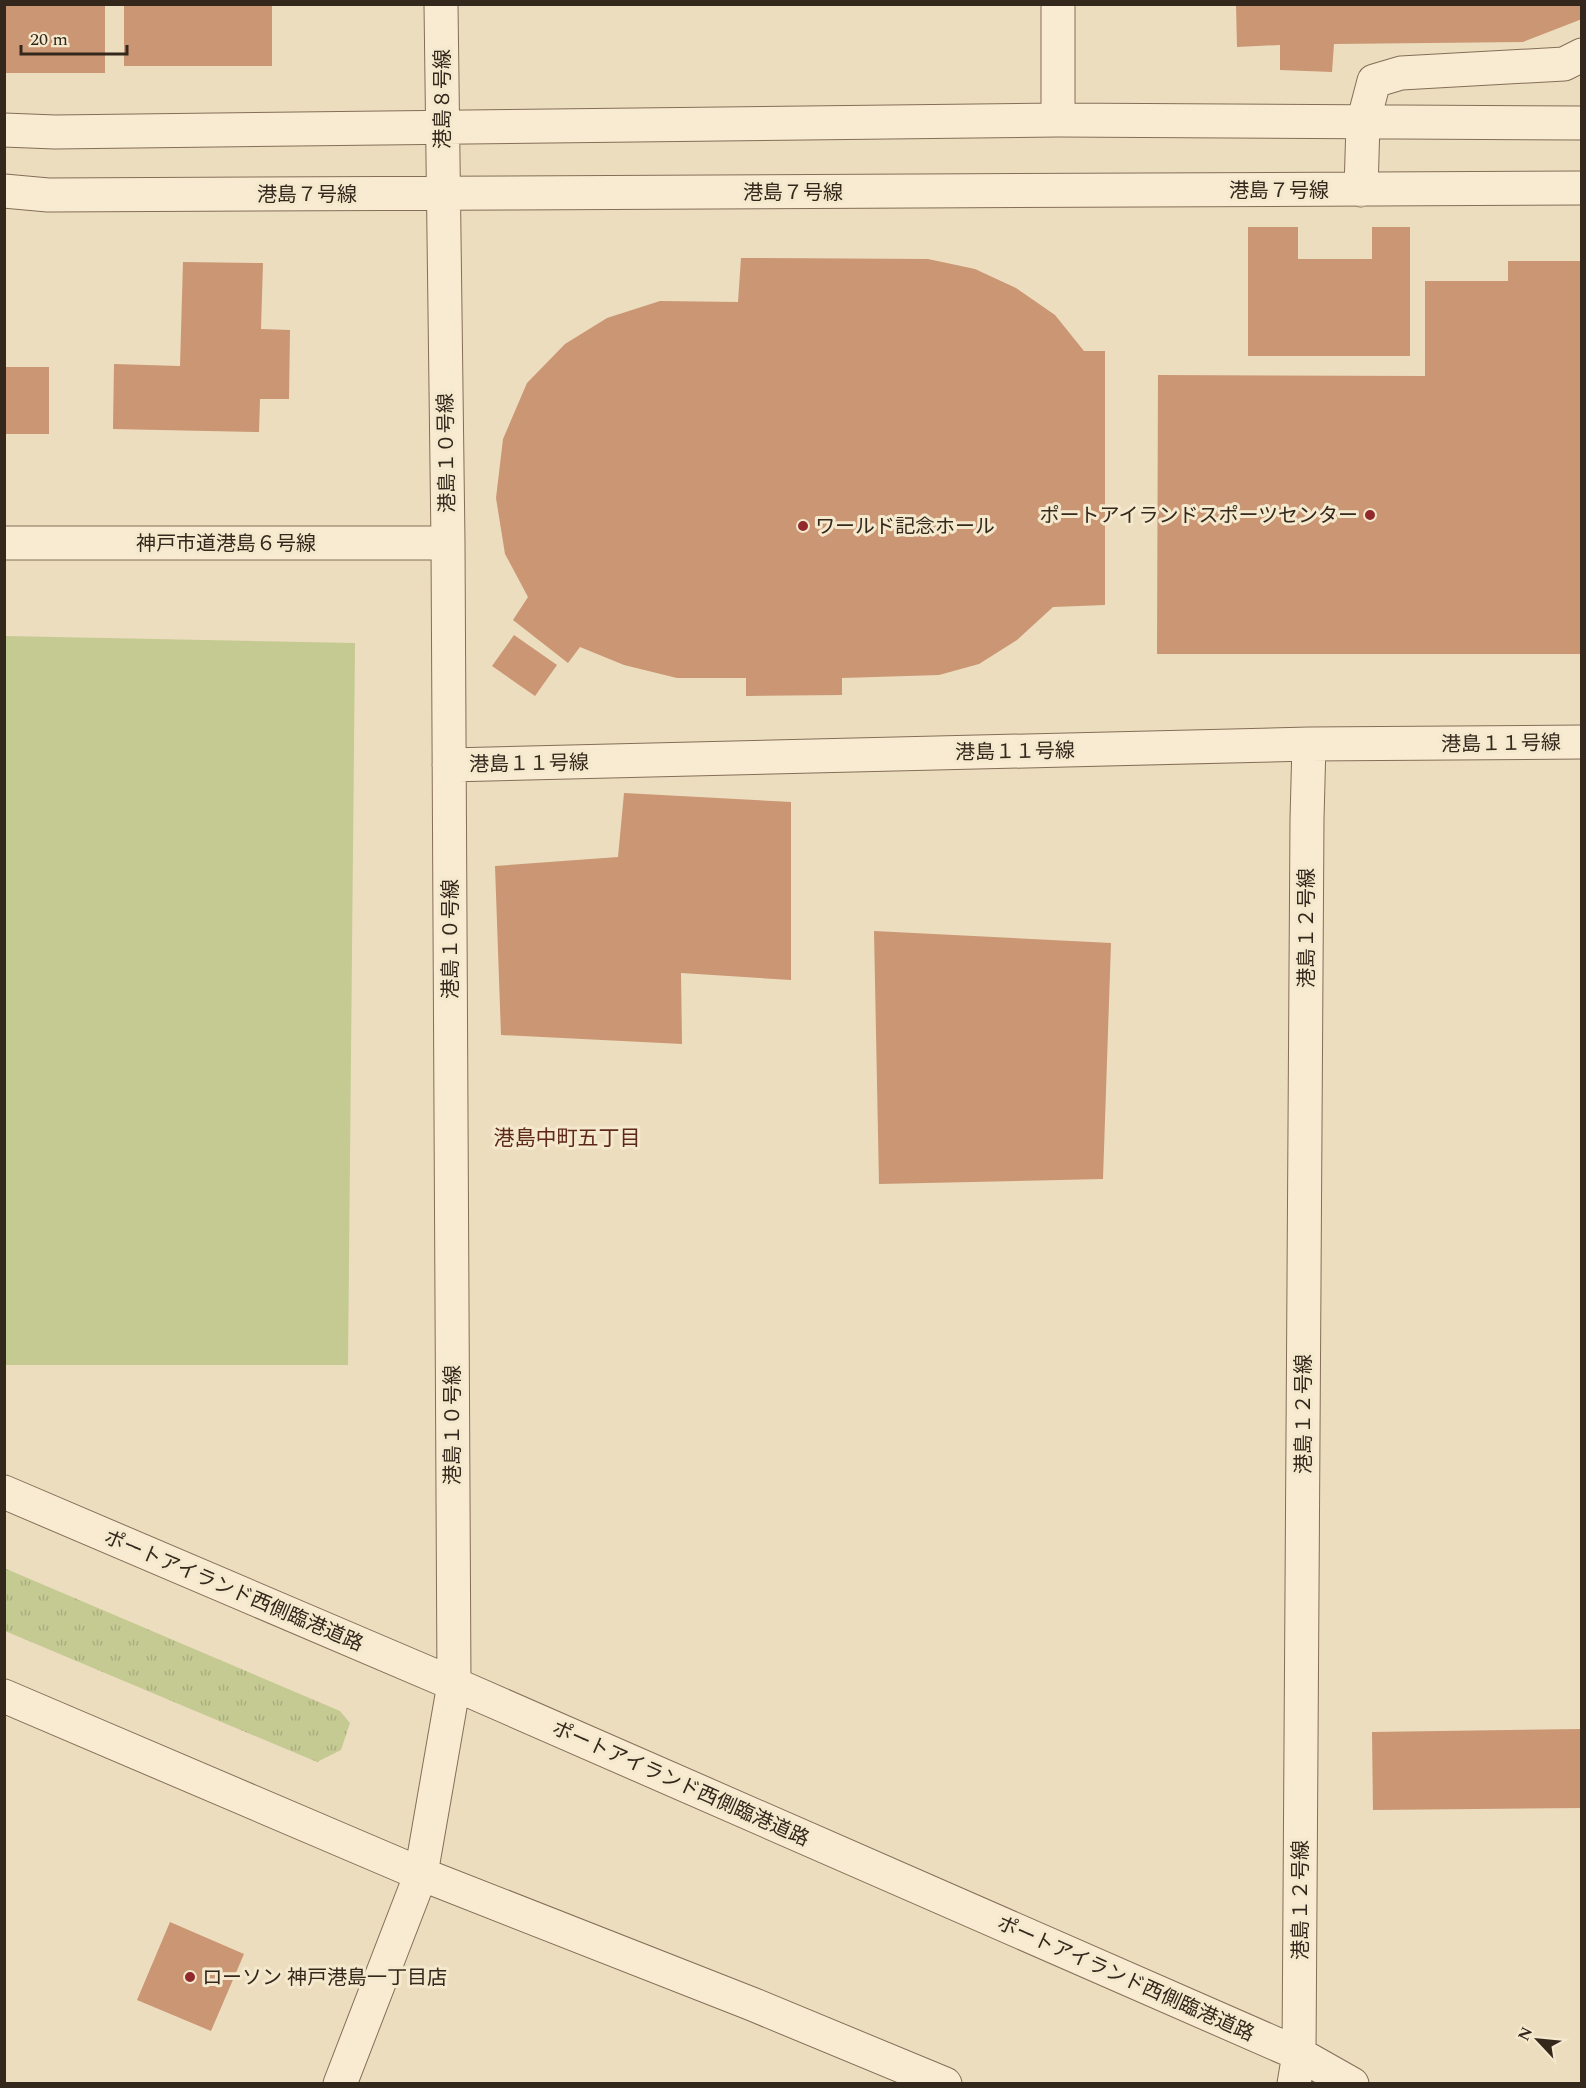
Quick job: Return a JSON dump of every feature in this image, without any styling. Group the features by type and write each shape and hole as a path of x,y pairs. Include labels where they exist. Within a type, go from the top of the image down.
{"street":[{"name":"港島８号線","path":"441,4 443,194"},
{"path":"1058,4 1058,120"},
{"path":"1360,190 1363,123 1374,81 1401,73 1564,64 1581,55"},
{"path":"4,130 55,132 1058,120 1581,123"},
{"name":"港島７号線","path":"4,191 48,195 1581,188"},
{"name":"港島１０号線","path":"340,2084 422,1874 454,1684 448,543 443,194"},
{"name":"神戸市道港島６号線","path":"4,543 448,543"},
{"name":"港島１１号線","path":"449,765 1309,744 1581,742"},
{"name":"港島１２号線","path":"1296,2069 1309,744"},
{"name":"ポートアイランド西側臨港道路","path":"4,1492 454,1684 1296,2069 1352,2084"},
{"path":"4,1696 422,1874 752,2004 945,2084"}],"green space":[{"path":"5,636 355,643 348,1365 5,1365"},
{"path":"4,1568 340,1711 350,1723 341,1750 317,1762 5,1631"}],"building":[{"path":"4,4 105,4 105,73 4,73"},
{"path":"124,4 272,4 272,66 124,66"},
{"path":"1236,4 1582,4 1582,19 1523,42 1334,44 1332,72 1280,70 1280,45 1237,47"},
{"path":"1248,227 1298,227 1298,259 1372,259 1372,227 1410,227 1410,356 1248,356"},
{"name":"ワールド記念ホール","path":"741,258 928,259 975,269 1016,288 1055,315 1084,351 1105,351 1105,605 1053,607 1017,640 979,664 939,675 842,678 842,695 746,696 746,678 677,678 624,665 580,647 568,663 513,620 528,597 505,554 496,498 503,439 527,383 565,344 607,318 660,301 738,302"},
{"name":"ポートアイランドスポーツセンター","path":"1508,261 1582,261 1582,654 1157,654 1158,375 1425,376 1425,281 1508,281"},
{"path":"183,262 263,263 261,329 290,330 289,399 260,399 259,432 113,429 114,364 180,366"},
{"path":"4,367 49,367 49,434 4,434"},
{"path":"514,635 557,665 535,696 492,666"},
{"path":"624,793 791,802 791,980 681,973 682,1044 501,1035 495,866 618,857"},
{"path":"874,931 1111,943 1103,1179 879,1184"},
{"path":"1582,1729 1582,1808 1373,1810 1372,1732"},
{"name":"ローソン 神戸港島一丁目店","path":"170,1922 244,1954 211,2031 137,2000"}],"place":[{"name":"ポートアイランドスポーツセンター","path":"1370,515"},
{"name":"ワールド記念ホール","path":"803,526"},
{"name":"ローソン 神戸港島一丁目店","path":"190,1977"}],"district":[{"name":"港島中町五丁目","path":"567,1138"}]}
